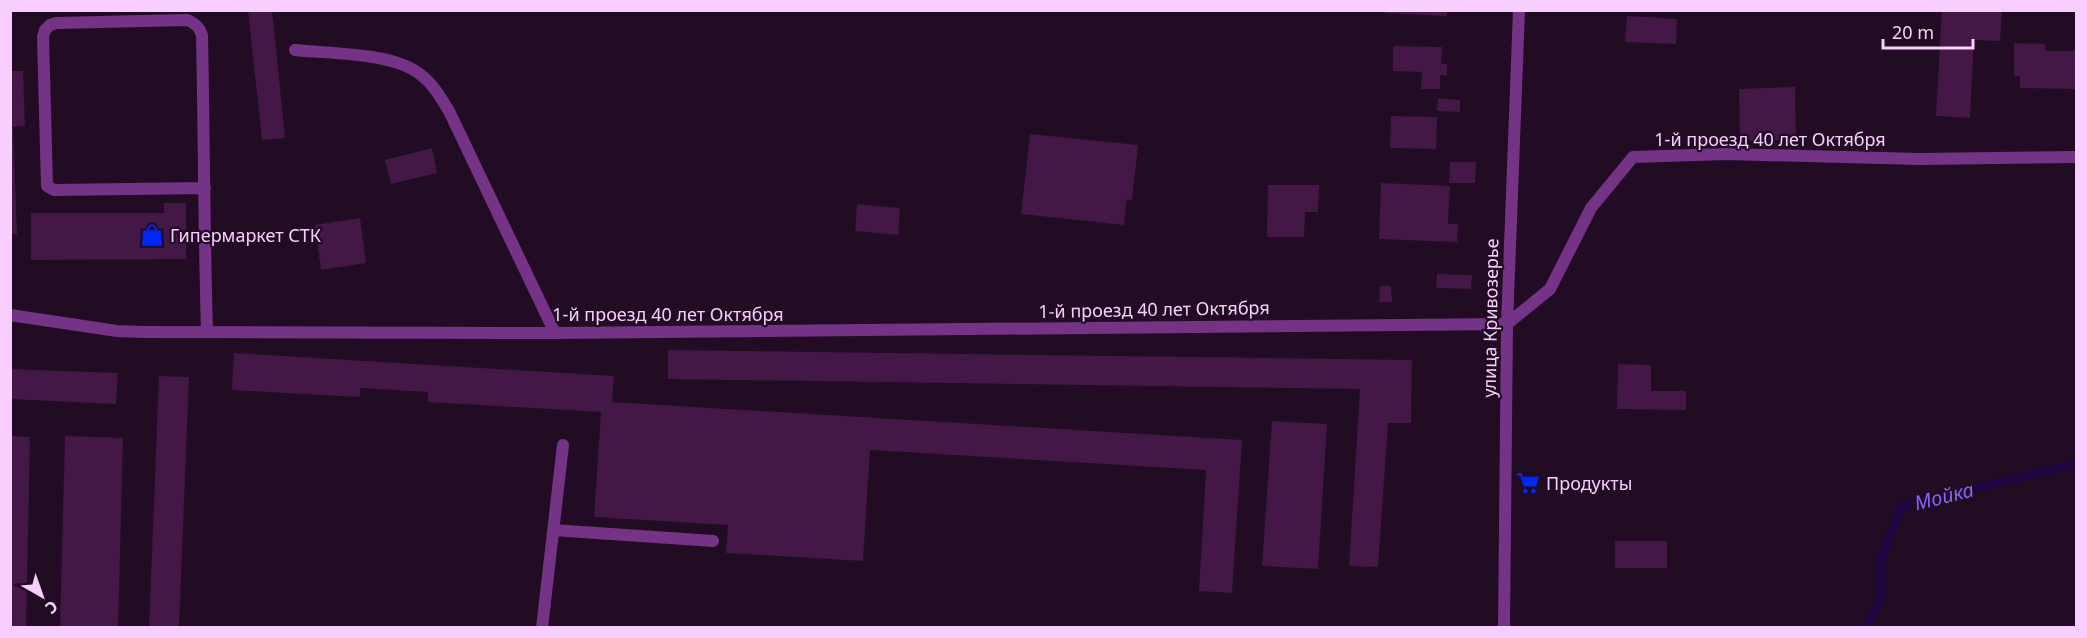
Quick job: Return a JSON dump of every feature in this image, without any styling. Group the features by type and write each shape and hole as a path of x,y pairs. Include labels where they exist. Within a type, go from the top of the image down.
{"street":[{"name":"улица Кривозерье","path":"1504,627 1507,324 1519,10"},
{"path":"205,188 50,189 45,182 43,37 50,25 188,20 195,23 202,35 205,188 207,332"},
{"path":"295,50 378,58 400,63 420,74 435,90 449,111 555,333"},
{"name":"1-й проезд 40 лет Октября","path":"10,315 117,331 145,332 555,333 1507,324 1550,289 1591,208 1634,157 1726,154 1919,159 2076,157"},
{"path":"542,627 563,445"},
{"path":"553,530 713,541"}],"building":[{"path":"248,10 272,10 285,138 262,140"},
{"path":"1385,10 1447,10 1447,16 1385,13"},
{"path":"1942,10 2002,10 2000,41 1974,40 1970,118 1936,116"},
{"path":"1627,16 1677,19 1676,44 1625,42"},
{"path":"2014,43 2045,44 2045,51 2076,51 2076,89 2020,88 2020,76 2014,76"},
{"path":"1393,46 1442,47 1441,64 1447,64 1447,76 1440,75 1440,89 1421,89 1422,72 1393,71"},
{"path":"10,71 23,71 25,126 13,127 17,234 10,234"},
{"path":"1795,87 1796,140 1740,141 1739,89"},
{"path":"1438,98 1460,100 1460,112 1437,111"},
{"path":"1391,116 1437,117 1436,149 1390,148"},
{"path":"1030,134 1138,145 1132,200 1127,199 1124,225 1021,214"},
{"path":"432,148 437,173 391,184 385,160"},
{"path":"1450,162 1476,162 1475,183 1449,183"},
{"path":"1381,183 1450,186 1448,224 1458,224 1457,242 1379,239"},
{"path":"1268,185 1319,185 1318,212 1305,212 1304,237 1267,237"},
{"path":"164,203 186,203 186,259 31,260 31,213 164,213"},
{"path":"857,204 900,208 898,235 855,231"},
{"path":"360,218 366,263 321,270 315,225"},
{"path":"1437,274 1472,275 1471,289 1436,288"},
{"path":"1380,286 1391,286 1392,302 1379,302"},
{"path":"668,350 1412,360 1411,423 1388,423 1378,567 1349,566 1360,389 668,379"},
{"path":"234,353 614,376 612,402 1242,440 1232,593 1199,591 1206,470 870,450 863,561 726,553 728,525 594,517 601,412 428,402 428,392 360,388 360,397 232,390"},
{"path":"1618,364 1651,365 1651,391 1686,391 1686,410 1617,409"},
{"path":"10,369 118,373 116,404 10,399"},
{"path":"159,376 189,377 179,628 149,628"},
{"path":"1272,421 1327,424 1318,569 1262,566"},
{"path":"10,436 30,437 26,628 10,628"},
{"path":"65,436 123,438 118,628 60,628"},
{"path":"1615,541 1667,541 1667,568 1615,568"}],"waterway":[{"name":"Мойка","path":"1865,628 1881,599 1880,562 1902,506 2076,464"}],"place":[{"name":"Гипермаркет СТК","path":"152,235"},
{"name":"Продукты","path":"1528,483"}]}
